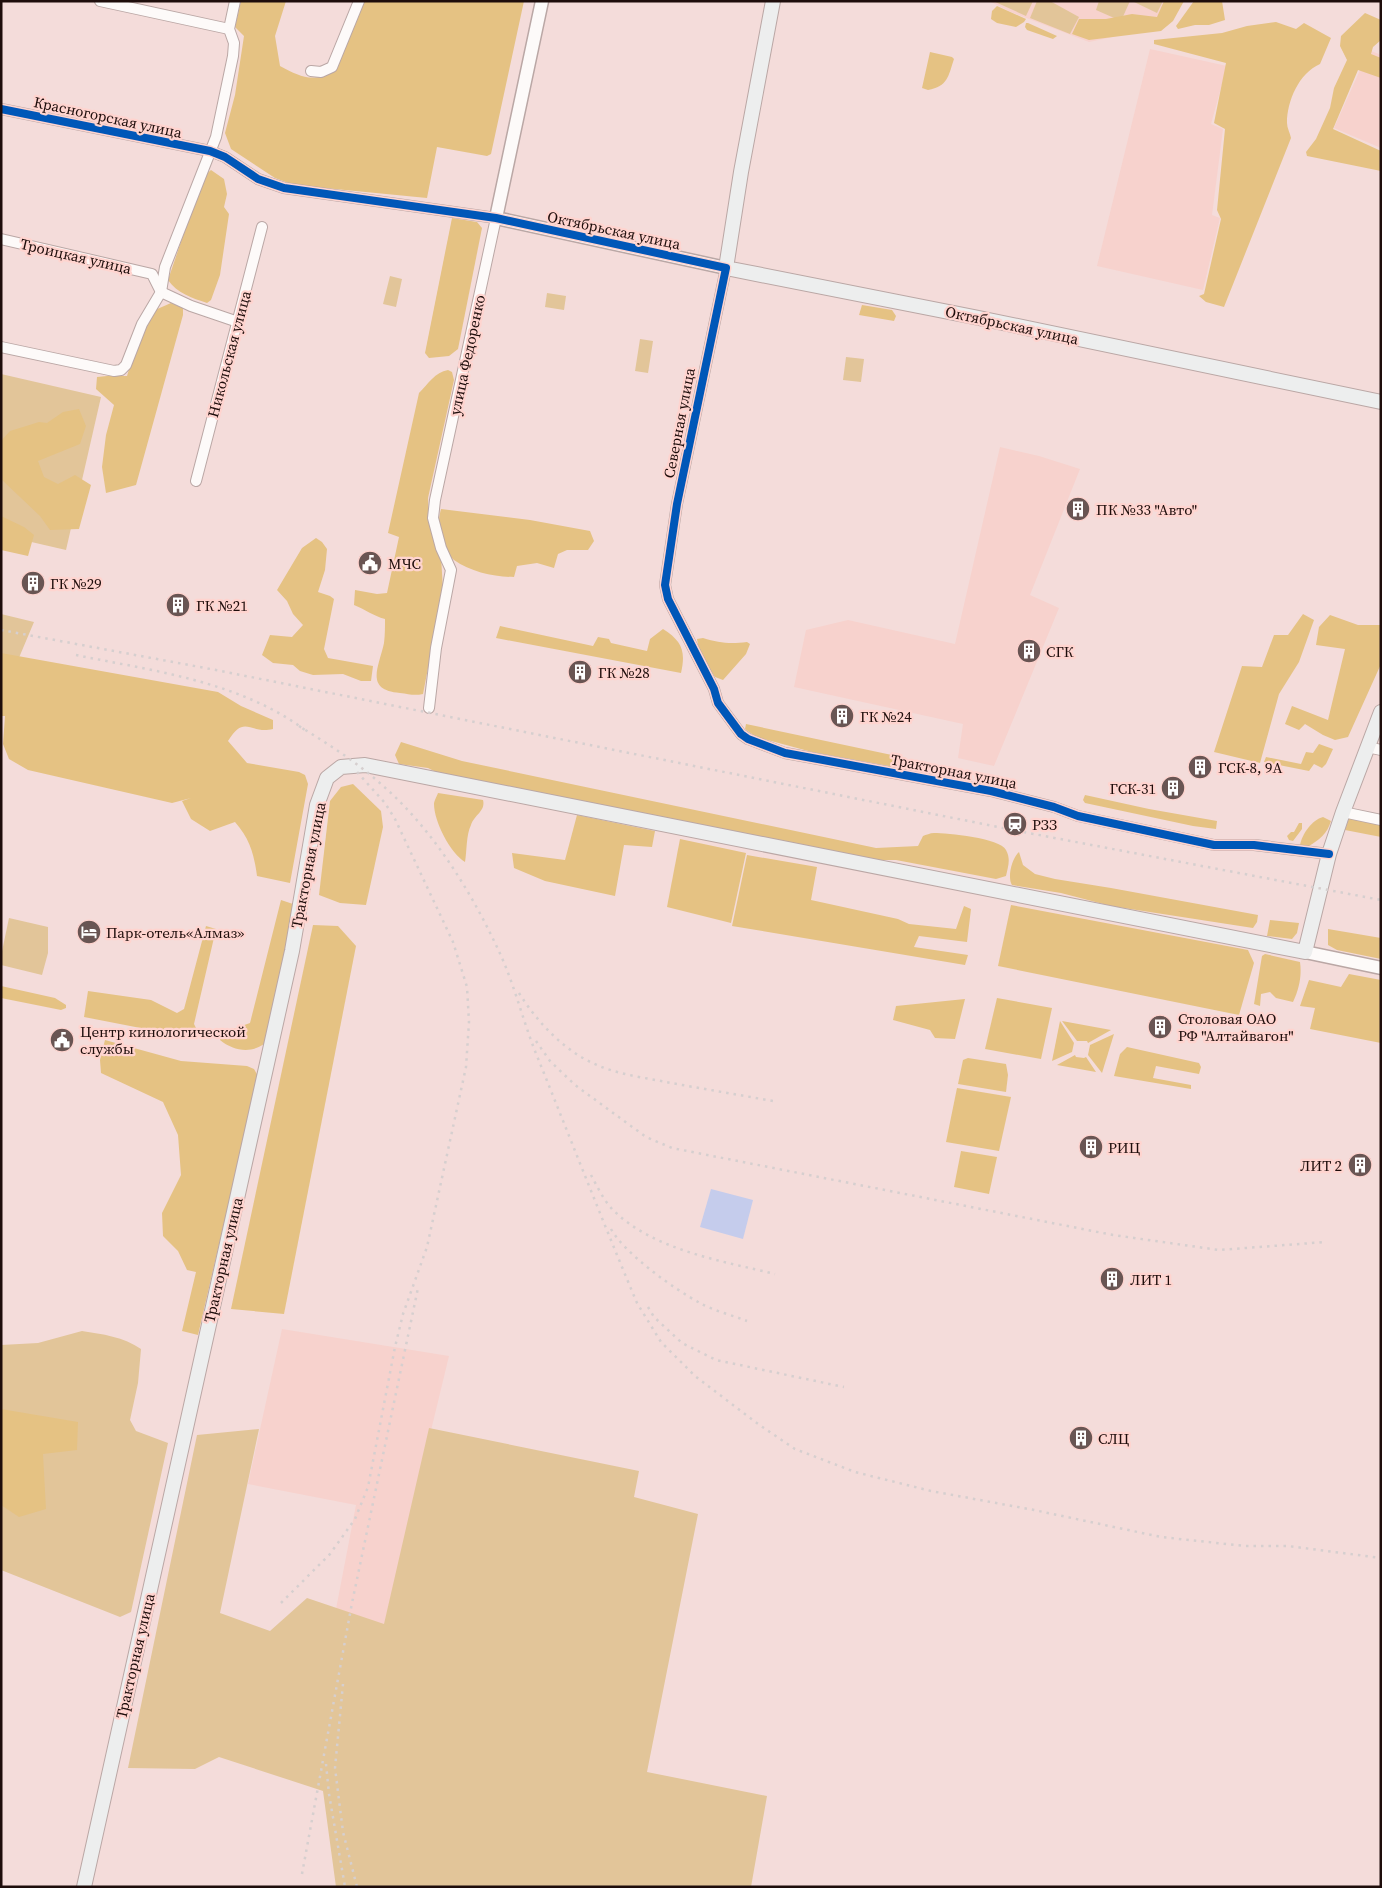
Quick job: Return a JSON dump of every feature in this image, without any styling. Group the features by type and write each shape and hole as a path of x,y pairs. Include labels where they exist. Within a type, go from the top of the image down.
{"main road":[{"name":"Северная улица","path":"726,268 739,181 773,1"},
{"name":"Октябрьская улица","path":"726,268 1381,402"},
{"path":"1305,952 1330,854 1343,812 1374,749 1381,712"},
{"name":"Тракторная улица","path":"84,1887 292,951 317,805 327,778 341,767 365,765 1305,952"}],"street":[{"path":"100,1 229,29"},
{"path":"1,347 114,371 121,370 126,365 142,324 161,292 165,267 216,137 233,56 234,43 229,29 235,1"},
{"path":"311,70 321,72 332,67 359,1"},
{"name":"улица Федоренко","path":"429,708 436,648 451,570 441,548 433,518 435,500 542,1"},
{"name":"Красногорская улица","path":"1,109 210,151 225,157 258,179 284,188 496,218"},
{"name":"Октябрьская улица","path":"496,218 726,268"},
{"name":"Никольская улица","path":"196,481 262,227"},
{"name":"Троицкая улица","path":"1,239 152,274 161,292"},
{"name":"Северная улица","path":"665,585 678,497 726,268"},
{"path":"161,292 191,306 238,322"},
{"name":"Тракторная улица","path":"665,585 668,599 714,689 718,703 741,734 748,739 785,753 991,791 1054,807 1078,816 1214,845 1254,845 1330,854"},
{"path":"1343,812 1381,820"},
{"name":"Тракторная улица","path":"1305,952 1381,968"}],"shaded area":[{"path":"241,1 286,1 275,36 280,66 301,76 313,78 335,71 361,1 524,1 491,154 487,156 437,147 427,198 294,185 275,178 231,149 225,133 235,95 244,36 235,27"},
{"path":"989,1 1176,1 1165,26 1089,42 1011,12"},
{"path":"993,1 1033,1 1026,16"},
{"path":"1037,1 1050,1 1079,17 1070,34 1030,18"},
{"path":"1099,1 1130,1 1121,21 1096,10"},
{"path":"1132,1 1163,1 1157,13"},
{"path":"1164,1 1184,1 1173,21 1161,31 1089,40 1072,34 1079,19 1106,19 1132,14 1157,17"},
{"path":"1194,1 1222,1 1225,20 1209,25 1195,25 1178,29 1176,26"},
{"path":"997,6 1026,19 1016,27 997,23 991,19 992,11"},
{"path":"1365,13 1381,20 1381,40 1373,47 1371,54 1381,58 1381,78 1358,70 1333,129 1381,151 1381,171 1307,156 1306,152 1316,139 1330,108 1334,88 1347,60 1340,46 1341,36"},
{"path":"1276,22 1296,29 1304,23 1331,38 1320,64 1300,81 1292,97 1287,123 1291,138 1224,307 1206,302 1199,296 1204,294 1221,219 1217,210 1225,129 1214,123 1226,63 1154,44 1154,40 1222,33 1247,26"},
{"path":"1026,23 1057,36 1053,39 1027,30 1025,27"},
{"path":"1150,49 1227,66 1211,124 1223,129 1212,215 1220,218 1203,290 1097,266"},
{"path":"1369,50 1381,55 1381,148 1334,128"},
{"path":"930,52 954,59 946,80 940,86 928,90 922,88"},
{"path":"211,170 224,179 227,194 224,207 229,214 220,275 211,300 207,303 180,292 168,280 203,177"},
{"path":"452,218 477,222 482,228 458,349 449,356 429,358 425,353"},
{"path":"390,276 402,279 396,307 383,304"},
{"path":"547,293 566,296 564,310 545,307"},
{"path":"171,303 183,308 183,315 136,485 106,493 102,467 106,435 114,405 96,389 97,377 127,376 136,346 155,310"},
{"path":"862,305 892,310 896,316 894,321 859,315"},
{"path":"640,339 653,341 648,373 635,371"},
{"path":"846,357 864,359 861,382 843,380"},
{"path":"448,370 452,372 454,380 428,498 429,522 434,541 441,556 443,590 423,694 412,695 389,691 378,682 377,669 384,643 385,619 354,605 355,590 377,594 387,593 399,537 388,533 419,393 435,376"},
{"path":"1,374 101,397 66,550 1,535"},
{"path":"79,409 86,426 80,444 38,461 44,477 58,484 75,475 91,485 79,529 50,530 40,516 1,479 1,441 10,431 39,422 47,423 63,412"},
{"name":"СГК","path":"1000,447 1039,456 1080,469 1030,595 1059,608 994,766 958,758 963,724 794,687 806,630 848,620 955,644"},
{"path":"441,509 530,520 590,531 594,541 588,550 567,550 558,554 554,568 537,563 517,566 514,577 491,575 468,568 451,557 440,530"},
{"path":"1,516 24,527 34,535 28,556 1,550"},
{"path":"316,538 327,549 325,570 318,592 334,599 324,649 328,658 373,666 371,681 361,681 343,674 313,675 300,671 293,665 273,663 262,655 270,635 292,637 303,625 277,590 302,548"},
{"path":"1,614 34,622 5,691 1,714"},
{"path":"1303,614 1314,620 1299,662 1279,694 1260,763 1214,752 1242,666 1262,667 1274,635 1288,635"},
{"path":"1330,615 1358,625 1381,625 1381,664 1348,737 1335,740 1305,724 1299,730 1285,724 1292,706 1328,720 1345,649 1316,645 1319,627"},
{"path":"500,626 593,646 598,637 609,639 611,643 647,651 650,639 663,629 675,638 681,647 683,659 681,673 496,638"},
{"path":"703,638 719,642 747,642 750,644 746,654 723,680 715,677 708,667 698,645 697,639"},
{"path":"1,653 218,692 241,706 273,720 273,729 265,730 244,726 239,728 228,741 247,763 299,772 305,775 308,784 290,883 257,876 250,847 235,822 210,831 191,819 182,801 191,798 172,803 28,770 9,759 3,744 5,716 1,716"},
{"path":"746,724 906,758 912,765 911,770 812,752 756,737 745,729"},
{"path":"401,742 462,761 876,848 918,846 923,836 933,833 984,839 1002,846 1006,850 1009,860 1008,869 1006,876 996,879 896,860 878,860 436,772 428,768 399,764 395,755"},
{"path":"1319,744 1333,749 1322,768 1314,764 1309,771 1264,762 1266,757 1301,764 1306,752 1313,753"},
{"path":"353,784 381,811 383,827 366,905 340,903 319,895 330,801 341,787"},
{"path":"438,793 483,800 483,807 469,829 465,862 454,852 440,827 434,804"},
{"path":"1085,795 1217,821 1216,829 1193,826 1085,803 1083,800"},
{"path":"577,815 655,831 652,847 624,845 615,896 545,881 514,868 512,853 565,860"},
{"path":"1323,817 1331,821 1325,833 1309,846 1300,845 1308,828 1315,821"},
{"path":"1349,818 1381,825 1381,837 1345,830"},
{"path":"1299,823 1302,823 1302,829 1293,841 1289,840 1287,836 1294,832"},
{"path":"680,839 746,853 731,923 667,907"},
{"path":"1019,852 1023,865 1035,874 1258,915 1257,922 1253,928 1111,906 1061,893 1012,885 1010,877 1011,868"},
{"path":"747,855 817,867 811,900 898,919 909,924 956,929 964,906 971,909 967,942 919,936 914,947 968,955 965,965 732,926"},
{"path":"281,900 296,905 265,1043 254,1049 237,1049 220,1040 222,1033 250,1023"},
{"path":"1011,905 1248,950 1254,963 1239,1015 998,966"},
{"path":"9,918 48,927 48,953 42,975 1,965 1,956"},
{"path":"1270,920 1299,923 1297,933 1292,939 1267,936"},
{"path":"313,925 338,926 356,946 284,1314 231,1309"},
{"path":"206,926 216,929 194,1024 199,1034 197,1039 84,1017 88,991 151,1000 177,1013 184,1009"},
{"path":"1328,929 1381,938 1381,959 1337,950 1328,945"},
{"path":"1265,954 1300,962 1300,982 1293,1002 1276,998 1270,992 1261,994 1260,1006 1254,1004 1262,956"},
{"path":"1349,974 1381,980 1381,1043 1310,1029 1315,1008 1300,1006 1309,980 1341,987"},
{"path":"1,986 55,998 66,1005 66,1008 61,1010 1,998"},
{"path":"997,998 1052,1008 1041,1059 985,1049"},
{"path":"965,999 955,1039 935,1038 930,1030 893,1020 896,1006"},
{"path":"1060,1021 1074,1043 1072,1052 1052,1061"},
{"path":"1062,1021 1111,1030 1088,1043 1087,1041 1077,1041"},
{"path":"1114,1034 1102,1073 1088,1055 1090,1045"},
{"path":"105,1040 181,1061 247,1066 254,1069 258,1076 198,1335 182,1331 196,1272 187,1270 178,1251 163,1236 162,1213 181,1175 178,1135 163,1102 101,1073 100,1060"},
{"path":"1127,1047 1199,1063 1201,1067 1199,1074 1156,1066 1153,1078 1191,1085 1191,1089 1114,1076 1120,1054"},
{"path":"1075,1055 1076,1057 1086,1057 1096,1072 1057,1065"},
{"path":"968,1058 1006,1064 1008,1075 1006,1092 958,1084 963,1060"},
{"path":"957,1088 1011,1097 999,1151 946,1142"},
{"path":"961,1151 997,1157 989,1194 954,1187"},
{"path":"282,1329 449,1356 384,1625 336,1609 356,1505 248,1484"},
{"path":"82,1331 120,1339 141,1349 138,1383 130,1420 136,1431 168,1443 131,1612 120,1617 1,1570 1,1345 38,1343"},
{"path":"1,1409 78,1422 77,1450 43,1454 46,1509 19,1517 1,1505"},
{"path":"429,1428 639,1471 634,1497 698,1514 647,1772 767,1796 751,1887 336,1887 323,1791 219,1757 195,1769 128,1768 197,1435 259,1429 220,1613 270,1631 307,1598 384,1624"}],"water":[{"path":"711,1189 753,1200 743,1239 700,1227"}],"railway":[{"path":"1,630 216,670 1018,831 1381,900"},
{"path":"76,655 165,673 224,689 279,713 305,730"},
{"path":"299,726 363,769 382,785 419,822 451,865 479,911 502,958 535,1051 637,1303 661,1342 695,1376 758,1424 795,1449 855,1472 931,1491 1034,1510 1161,1537 1245,1546 1288,1546 1381,1558"},
{"path":"281,1603 330,1554 355,1519 368,1487 395,1347 403,1314 427,1247 466,1067 469,1022 467,987 453,942 395,819 385,803 357,772"},
{"path":"519,993 553,1035 574,1052 597,1065 634,1076 773,1101"},
{"path":"536,1041 550,1061 575,1085 646,1137 672,1148 1113,1235 1219,1250 1326,1242"},
{"path":"591,1175 613,1210 629,1224 648,1235 711,1259 775,1274"},
{"path":"611,1229 638,1260 677,1289 705,1306 747,1321"},
{"path":"302,1874 352,1603 418,1288"},
{"path":"648,1307 654,1317 682,1343 716,1360 844,1387"},
{"path":"343,1684 335,1768 343,1832 357,1887"},
{"path":"326,1764 329,1794 345,1887"}],"cycle path":[{"path":"1,109 210,151 225,157 258,179 284,188 496,218 726,268 677,504 665,585 668,599 714,689 718,703 741,734 748,739 785,753 991,791 1054,807 1078,816 1214,845 1254,845 1329,854"}],"place":[{"name":"ПК №33 \"Авто\"","path":"1078,509"},
{"name":"МЧС","path":"370,563"},
{"name":"ГК №29","path":"33,583"},
{"name":"ГК №21","path":"178,605"},
{"name":"СГК","path":"1029,651"},
{"name":"ГК №28","path":"580,672"},
{"name":"ГК №24","path":"842,716"},
{"name":"ГСК-8, 9А","path":"1200,767"},
{"name":"ГСК-31","path":"1173,788"},
{"name":"РЗЗ","path":"1015,824"},
{"name":"Парк-отель«Алмаз»","path":"89,932"},
{"name":"Столовая ОАО РФ \"Алтайвагон\"","path":"1160,1027"},
{"name":"Центр кинологической службы","path":"62,1040"},
{"name":"РИЦ","path":"1091,1147"},
{"name":"ЛИТ 2","path":"1360,1165"},
{"name":"ЛИТ 1","path":"1112,1279"},
{"name":"СЛЦ","path":"1081,1438"}]}
